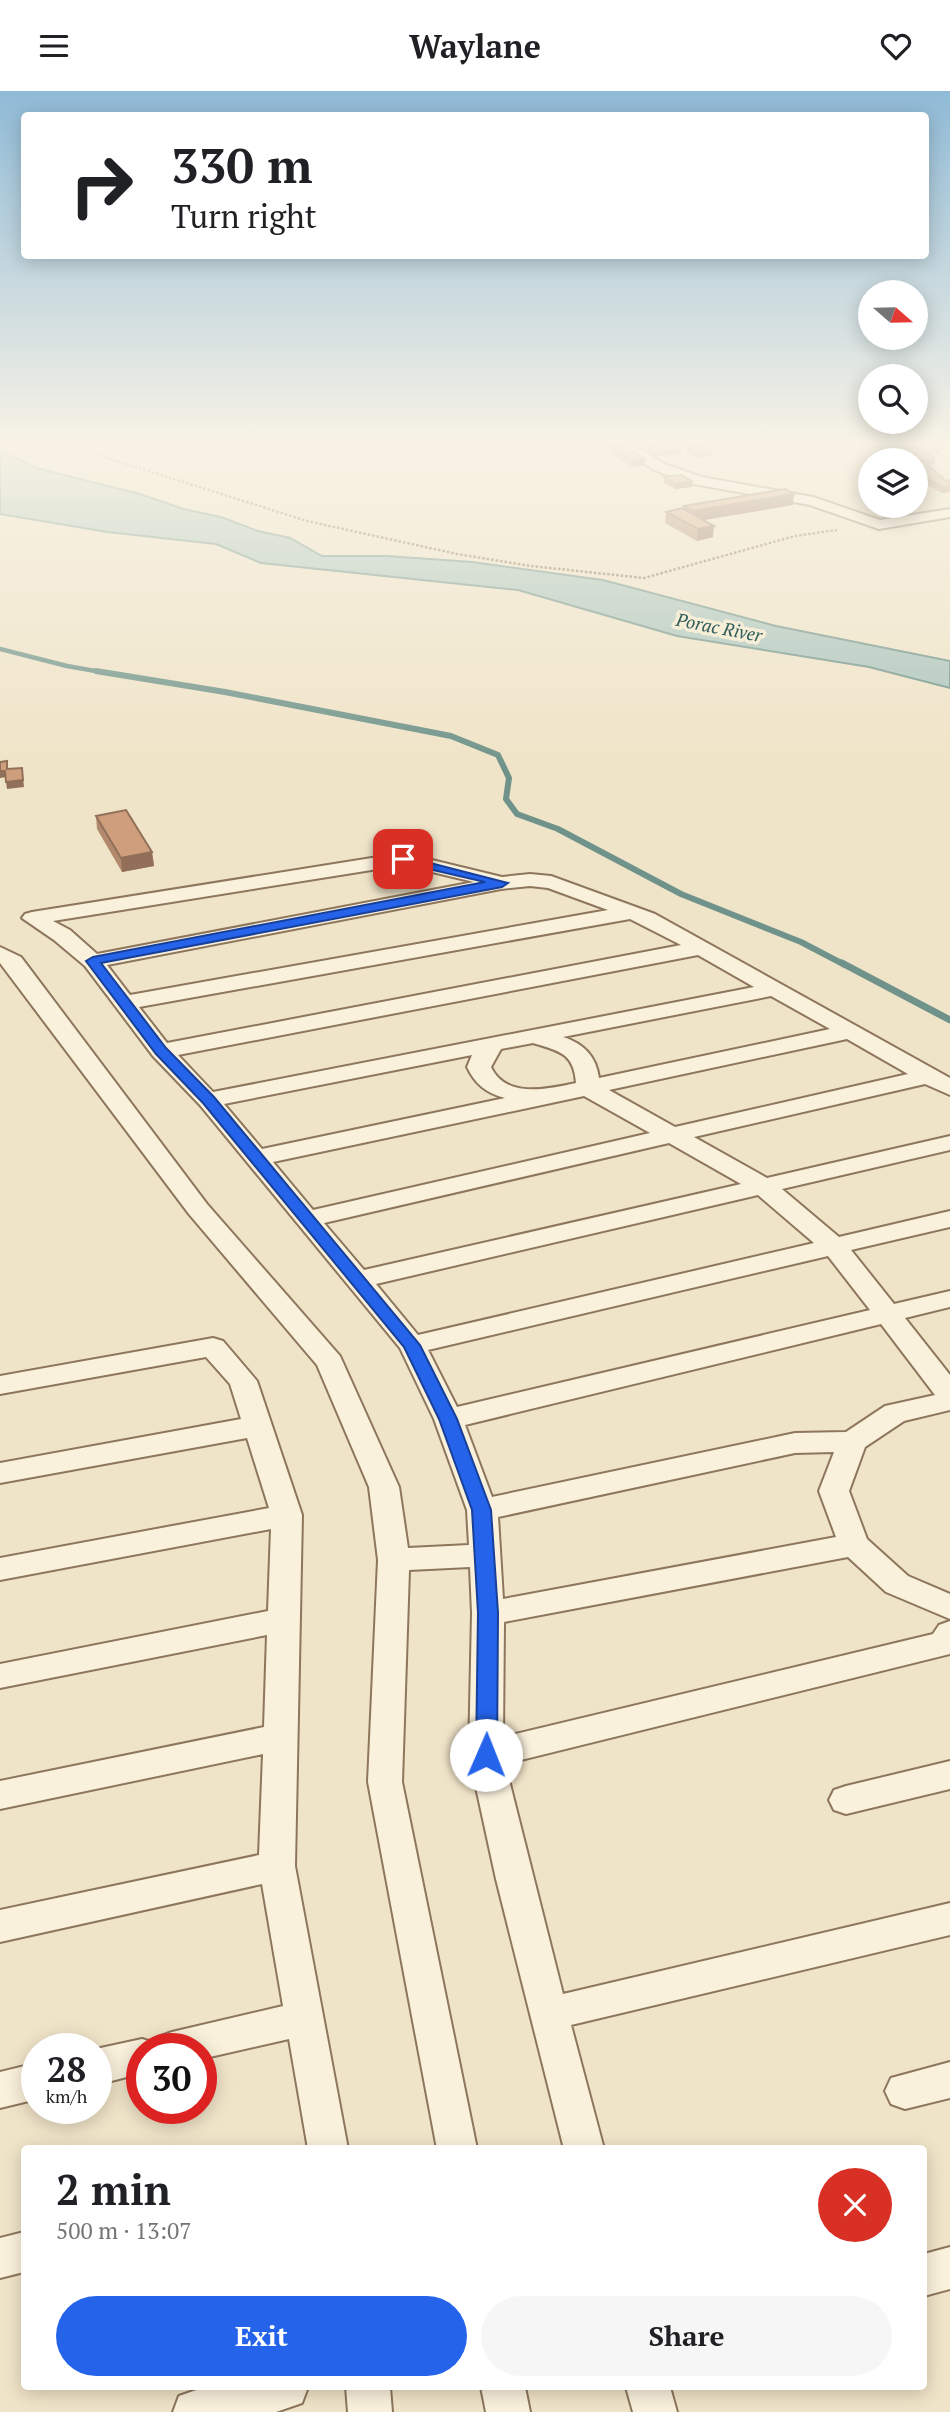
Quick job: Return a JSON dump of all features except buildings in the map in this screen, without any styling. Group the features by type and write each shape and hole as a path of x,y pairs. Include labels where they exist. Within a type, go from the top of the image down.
{"street":[{"path":"502,883 403,859 32,918 62,935 93,961 161,1051 208,1100 257,1158 412,1345 448,1419 482,1510 488,1613 486,1755 513,1879 583,2145"},
{"path":"93,961 502,883 530,880 551,882 648,918 939,1082"},
{"path":"124,1003 633,912"},
{"path":"161,1051 701,948"},
{"path":"0,953 13,962 198,1209 330,1362 384,1487 394,1560 385,1782 456,2145"},
{"path":"208,1100 775,989"},
{"path":"257,1158 850,1032"},
{"path":"535,1036 565,1045 581,1055 587,1067 588,1088"},
{"path":"493,1045 483,1056 479,1067 483,1078 494,1087 539,1098"},
{"path":"307,1219 671,1135 939,1082"},
{"path":"588,1088 763,1186 834,1246 950,1394"},
{"path":"358,1280 950,1143"},
{"path":"412,1345 950,1219"},
{"path":"448,1419 950,1299"},
{"path":"0,1385 212,1347 243,1381 287,1515 277,1866 327,2145"},
{"path":"482,1510 795,1443 852,1442 895,1413 950,1401"},
{"path":"0,1473 258,1426"},
{"path":"852,1442 834,1490 854,1545 897,1584 950,1607"},
{"path":"0,1569 287,1515"},
{"path":"488,1613 854,1545"},
{"path":"394,1560 484,1555"},
{"path":"0,1677 285,1620"},
{"path":"486,1755 946,1643 950,1633"},
{"path":"0,1795 282,1737"},
{"path":"846,1800 950,1775"},
{"path":"0,1926 277,1866"},
{"path":"548,2014 950,1919"},
{"path":"217,2038 304,2018"},
{"path":"905,2091 950,2080"},
{"path":"0,2090 21,2085"},
{"path":"0,2258 21,2253"},
{"path":"927,2274 950,2268"},
{"path":"195,2412 275,2390"},
{"path":"368,2390 370,2412"},
{"path":"504,2390 508,2412"},
{"path":"649,2390 655,2412"}],"path":[{"path":"436,549 531,566 644,578 747,549"}],"water":[{"name":"Porac River","path":"229,549 310,549 322,556 387,556 472,562 603,580 776,626 950,661 950,688 869,667 677,636 518,590 261,563"}],"waterway":[{"path":"0,649 107,673"},
{"path":"96,671 225,692 451,736 498,755 509,778 506,799 517,814 558,829 681,894 801,942 845,965"},
{"path":"842,963 950,1020"}],"route":[{"path":"403,859 502,883 93,961 161,1051 208,1100 412,1345 448,1419 482,1510 488,1613 486,1755"}]}
